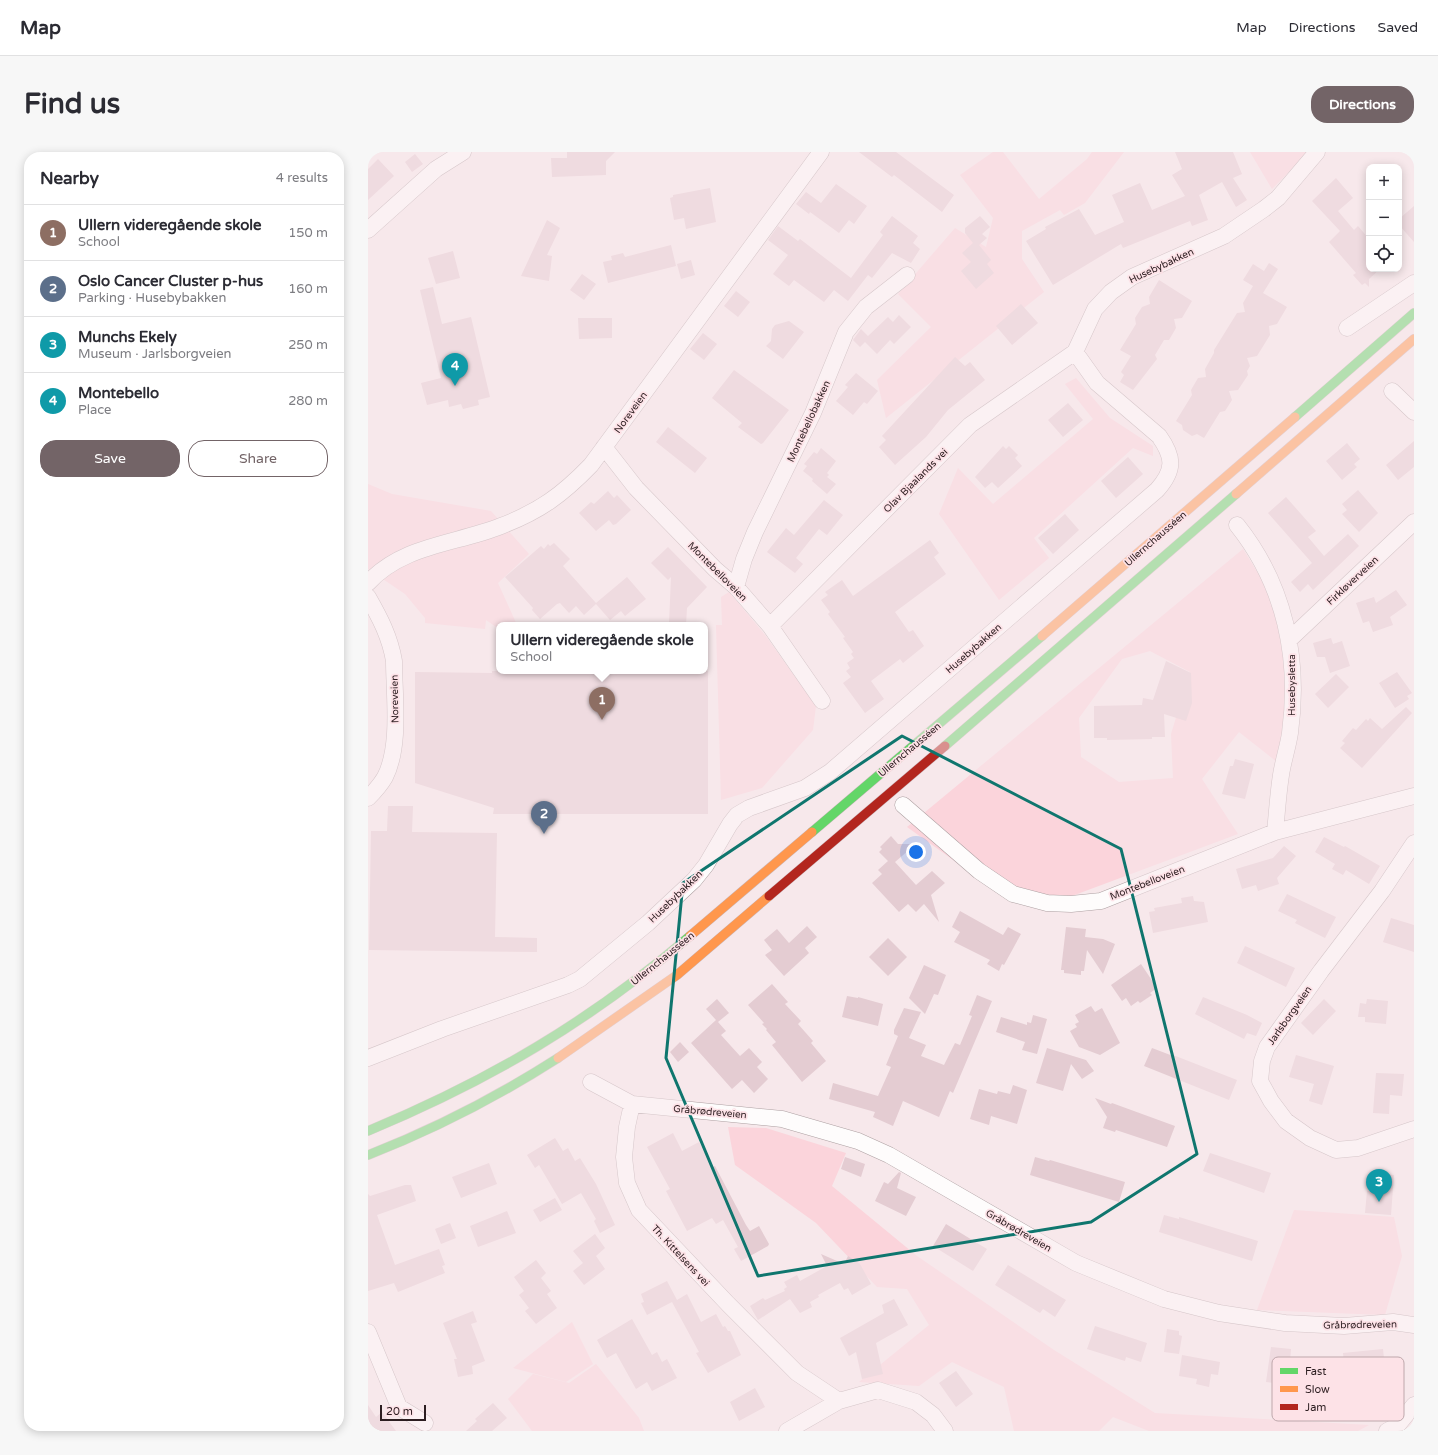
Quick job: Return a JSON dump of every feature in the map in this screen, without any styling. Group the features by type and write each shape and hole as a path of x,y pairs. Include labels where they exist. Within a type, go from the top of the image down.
{"highway":[{"name":"Ullernchausséen","path":"368,1131 434,1102 480,1079 550,1040 588,1015 651,969 1057,623 1414,313"},
{"name":"Ullernchausséen","path":"368,1155 432,1128 556,1060 618,1020 677,975 1073,636 1414,339"}],"street":[{"path":"368,230 436,169 463,152"},
{"name":"Noreveien","path":"368,583 375,575 404,557 500,527 540,509 570,487 591,465 821,152"},
{"name":"Husebybakken","path":"368,1058 442,1029 568,985 591,971 648,923 694,880 706,865 730,824 737,815 749,808 805,788 830,772 1158,490 1164,482 1171,465 1167,447 1159,436 1096,382 1075,352 1095,309 1111,292 1132,277 1224,236 1264,209 1278,198 1317,152"},
{"name":"Montebellobakken","path":"736,587 744,559 755,532 813,413 846,332 866,307 907,275"},
{"path":"1347,328 1414,283"},
{"name":"Olav Bjaalands vei","path":"770,626 970,426 1075,352"},
{"path":"1392,391 1414,412"},
{"name":"Montebelloveien","path":"604,447 636,488 715,569 736,587 770,626 822,701"},
{"name":"Firkløverveien","path":"1290,639 1414,522"},
{"name":"Husebysletta","path":"1237,525 1251,542 1268,572 1290,639 1293,676 1291,710 1275,832"},
{"name":"Noreveien","path":"368,597 381,618 392,649 394,661 395,738 393,755 385,776 368,798"},
{"name":"Montebelloveien","path":"903,805 979,871 1013,894 1046,903 1071,904 1101,901 1275,832 1414,796"},
{"name":"Jarlsborgveien","path":"1414,843 1382,891 1321,971 1267,1047 1262,1061 1260,1081 1271,1101 1286,1121 1310,1138 1336,1150 1358,1148 1414,1129"},
{"path":"591,1082 632,1104"},
{"name":"Gråbrødreveien","path":"632,1104 782,1119 858,1141 888,1155 1076,1264 1164,1299 1219,1313 1285,1323 1344,1326 1393,1322 1414,1325"},
{"name":"Th. Kittelsens vei","path":"632,1104 627,1127 624,1157 627,1183 639,1210 728,1304 797,1373 840,1401"},
{"path":"368,1332 399,1407 425,1423"},
{"path":"787,1431 840,1401 878,1390 916,1402 934,1415 945,1431"},
{"path":"1404,1417 1414,1405"},
{"path":"1387,1431 1397,1426 1401,1421"}],"highlighted area":[{"path":"902,736 1121,849 1197,1154 1091,1222 758,1276 666,1058 683,883"}],"shaded area":[{"path":"993,152 1003,152 1039,199 1087,159 1092,152 1124,152 1085,203 1064,215 1060,210 1022,231 1022,259 1044,292 886,418 877,380 931,327 898,294 955,228 986,247 993,218 960,175"},
{"path":"1250,152 1309,152 1272,189"},
{"path":"1076,378 1110,418 1153,446 1153,456 1133,448 1034,538 1049,558 999,600 939,514 958,468 993,504 1093,419 1065,384"},
{"path":"368,484 392,494 491,511 529,554 498,583 516,622 496,622 496,627 486,620 485,629 425,623 425,618 405,594 368,569"},
{"path":"1243,549 1269,591 1287,661 1288,722 1277,762 1239,732 1202,779 1238,834 1072,896 1019,893 977,877 907,827","holes":["1150,651 1190,672 1171,734 1173,778 1119,782 1081,757 1079,718 1122,659"]},
{"path":"729,592 765,635 816,706 813,730 762,788 721,800 716,625 722,625 721,597"},
{"path":"728,1127 766,1128 846,1153 832,1186 917,1256 1054,1350 1155,1413 1272,1420 1272,1421 1369,1425 1358,1431 1149,1431 1113,1417 1099,1431 1014,1431 1004,1387 952,1362 919,1386 859,1382 929,1325 907,1289 877,1287 816,1223 735,1165"},
{"path":"1294,1210 1394,1217 1402,1256 1385,1315 1257,1310"},
{"path":"572,1322 593,1364 566,1382 513,1368"},
{"path":"596,1364 639,1418 644,1431 532,1431 508,1399 533,1374 569,1383"}],"building":[{"path":"567,152 615,152 606,161 606,175 552,177 551,158 567,158"},
{"path":"859,152 896,152 954,195 942,212 894,175 892,177"},
{"path":"1175,152 1233,152 1242,174 1233,178 1247,200 1236,207 1222,182 1199,195 1208,220 1192,226 1190,221 1123,248 1121,244 1053,285 1026,241 1046,229 1045,227 1079,209 1095,235 1124,222 1112,195 1140,183 1152,210 1185,196 1172,175 1182,169"},
{"path":"415,154 423,164 412,172 405,162"},
{"path":"378,159 394,176 368,200 368,169"},
{"path":"1336,178 1353,198 1338,211 1354,230 1358,226 1366,235 1366,272 1377,272 1369,279 1369,287 1365,283 1362,285 1353,275 1356,273 1329,242 1340,231 1312,201"},
{"path":"836,184 867,206 854,224 849,220 839,233 796,204 806,192 821,203"},
{"path":"710,188 716,222 686,229 684,218 674,220 670,198 673,197 673,195"},
{"path":"1414,206 1414,242 1402,228 1402,216"},
{"path":"892,216 918,236 913,243 920,249 911,263 892,253 872,278 868,275 848,301 834,290 824,302 794,280 789,286 773,274 788,255 768,240 778,226 798,241 800,239 851,278 883,235 880,232"},
{"path":"980,216 990,227 982,234 987,238 979,245 991,260 987,264 994,273 976,289 961,271 971,262 962,253 973,243 965,233 965,228"},
{"path":"547,220 560,228 547,255 552,256 549,281 521,276"},
{"path":"671,245 676,266 608,283 603,262 612,260 611,256 623,253 625,257"},
{"path":"453,251 460,278 436,284 428,258"},
{"path":"691,260 695,275 681,279 677,264"},
{"path":"1269,263 1278,269 1263,293 1287,307 1277,324 1269,326 1270,335 1257,356 1247,358 1250,366 1247,371 1248,375 1238,390 1229,391 1232,400 1225,411 1220,412 1204,438 1197,434 1192,436 1183,430 1182,425 1176,421 1192,395 1191,390 1198,378 1206,377 1205,369 1214,353 1214,350 1237,313 1245,312 1243,303 1253,286 1243,280 1253,264 1264,271"},
{"path":"582,274 596,284 584,300 570,290"},
{"path":"1159,280 1192,301 1182,318 1174,319 1176,328 1169,340 1164,340 1155,355 1157,359 1133,390 1120,382 1124,375 1121,372 1131,356 1120,350 1136,324 1135,318 1142,307 1150,304 1149,297"},
{"path":"433,287 442,324 471,317 490,397 478,400 479,405 463,409 461,404 449,407 448,400 427,405 421,383 441,378 420,290"},
{"path":"736,291 750,302 738,317 724,306"},
{"path":"1021,304 1038,323 1012,345 996,326"},
{"path":"899,315 911,327 894,344 890,340 877,354 865,342 860,347 853,340 861,329 868,336 888,317 893,322"},
{"path":"578,318 612,318 612,338 579,339"},
{"path":"789,321 804,332 783,359 766,346 771,341 772,329 775,325"},
{"path":"703,333 717,344 704,360 690,349"},
{"path":"955,357 965,366 970,362 985,380 948,410 926,437 895,465 879,447 886,440 882,436"},
{"path":"734,370 789,410 761,444 738,427 742,423 712,398"},
{"path":"856,373 878,391 867,404 864,402 853,415 836,401 848,387 845,385"},
{"path":"1068,403 1083,420 1063,437 1048,420"},
{"path":"668,427 707,458 695,473 656,442"},
{"path":"1414,441 1414,467 1398,480 1386,465"},
{"path":"1347,443 1360,459 1354,464 1357,467 1342,480 1326,461"},
{"path":"1003,446 1006,449 1009,446 1018,455 1015,458 1022,466 998,488 992,482 985,488 975,477"},
{"path":"821,448 836,461 827,473 829,475 827,477 836,484 827,494 803,471 807,466 804,464 814,452 817,454"},
{"path":"1128,457 1143,474 1116,498 1101,481"},
{"path":"1358,490 1378,513 1359,532 1342,514 1347,510 1342,504"},
{"path":"608,491 614,498 617,495 631,510 616,524 613,525 609,520 596,531 579,513 591,502 594,504"},
{"path":"1286,497 1316,531 1308,537 1324,556 1348,534 1359,546 1313,590 1308,584 1300,592 1291,582 1312,563 1268,513"},
{"path":"824,500 843,515 827,535 819,529 796,558 803,564 795,573 767,552 786,528 794,535"},
{"path":"1065,514 1079,530 1053,554 1038,538"},
{"path":"930,540 939,553 934,557 946,574 895,612 909,632 913,630 924,646 903,663 900,659 871,681 884,699 865,713 843,683 851,677 846,671 850,668 847,663 854,658 851,654 853,652 843,638 845,637 828,614 830,612 821,600 828,595 825,592 842,580 853,596"},
{"path":"554,543 570,559 563,566 596,603 627,577 646,599 625,616 621,611 610,620 596,604 584,615 576,606 569,613 560,603 540,619 532,610 533,608 505,577 541,546 544,549 548,544 550,546"},
{"path":"668,547 707,587 687,608 686,622 669,622 671,577 668,580 651,563"},
{"path":"1396,590 1407,605 1390,617 1393,625 1373,632 1369,621 1363,623 1356,603 1374,597 1376,603"},
{"path":"1331,638 1333,644 1342,641 1350,666 1330,673 1325,657 1317,657 1313,643"},
{"path":"1166,661 1191,673 1192,703 1186,721 1164,714 1165,737 1152,737 1152,739 1107,740 1107,738 1094,738 1094,706 1142,705 1143,698 1153,700"},
{"path":"492,671 496,671 496,674 708,674 708,814 493,814 494,808 415,783 415,672 492,673"},
{"path":"1397,672 1412,693 1407,696 1409,699 1395,708 1379,683"},
{"path":"1336,674 1349,687 1328,708 1315,694"},
{"path":"1406,707 1412,713 1362,768 1340,748 1345,743 1342,741 1353,728 1356,730 1366,719 1368,721 1370,718 1382,729"},
{"path":"1235,759 1254,764 1245,799 1222,794 1230,766 1233,766"},
{"path":"388,806 413,806 412,832 497,833 495,937 537,938 537,952 369,950 371,831 387,831"},
{"path":"891,836 898,844 916,844 895,862 916,885 932,871 945,883 931,895 939,922 924,904 916,912 908,904 899,912 872,883 882,874 878,870 888,861 879,852 882,849 880,847"},
{"path":"1324,837 1344,847 1345,846 1380,866 1369,884 1346,870 1343,875 1332,869 1335,864 1315,852"},
{"path":"1284,846 1296,856 1277,878 1279,884 1258,891 1256,885 1242,889 1236,869 1273,858"},
{"path":"1287,894 1336,917 1325,938 1295,923 1297,920 1278,911"},
{"path":"1193,896 1194,901 1204,902 1208,922 1153,933 1149,912 1155,911 1154,908 1182,903 1181,898"},
{"path":"960,911 1003,935 1008,927 1021,934 1004,965 1002,964 999,971 987,964 990,960 954,942 960,932 952,927"},
{"path":"1391,918 1414,925 1414,952 1383,942"},
{"path":"807,926 817,937 805,948 809,953 784,976 765,955 772,950 764,940 777,929 789,943"},
{"path":"1066,927 1086,929 1085,937 1103,939 1115,944 1103,974 1087,950 1084,971 1081,971 1081,975 1064,973 1064,970 1061,970"},
{"path":"888,938 907,957 888,976 869,957"},
{"path":"1245,946 1295,968 1286,987 1237,963"},
{"path":"1141,964 1157,988 1150,993 1152,995 1140,1003 1138,1001 1131,1006 1126,998 1122,1001 1111,985"},
{"path":"924,965 946,975 938,995 934,994 925,1014 909,998"},
{"path":"772,984 788,1002 785,1004 801,1021 798,1024 813,1041 811,1043 826,1061 802,1082 772,1045 776,1042 762,1024 764,1023 748,1005"},
{"path":"977,995 992,1001 953,1093 950,1091 939,1117 903,1101 893,1126 873,1117 875,1112 829,1099 833,1083 878,1096 891,1067 886,1065 898,1036 894,1034 894,1030 904,1008 921,1012 909,1038 926,1045 921,1056 944,1065 955,1043 960,1045 972,1016 969,1015"},
{"path":"847,996 858,997 883,1004 878,1026 842,1017"},
{"path":"1203,997 1247,1015 1262,1023 1256,1036 1247,1033 1244,1039 1195,1014"},
{"path":"717,999 729,1013 718,1022 726,1031 721,1035 740,1056 749,1048 762,1062 757,1067 768,1079 754,1093 742,1080 732,1089 691,1043 716,1020 706,1009"},
{"path":"1324,999 1336,1011 1313,1035 1301,1023"},
{"path":"1367,999 1388,1001 1386,1024 1365,1022 1365,1017 1358,1017 1360,1003 1366,1004"},
{"path":"1091,1006 1095,1012 1102,1008 1120,1043 1100,1055 1079,1047 1070,1031 1077,1027 1075,1024 1079,1022 1075,1015"},
{"path":"1033,1015 1047,1019 1037,1054 1022,1050 1025,1042 996,1032 1001,1017 1027,1025 1027,1022 1031,1023"},
{"path":"680,1042 689,1052 678,1062 670,1052"},
{"path":"1047,1048 1086,1060 1094,1071 1082,1079 1071,1064 1063,1091 1036,1083"},
{"path":"1152,1048 1237,1080 1229,1100 1144,1066"},
{"path":"1296,1055 1334,1066 1322,1105 1309,1101 1314,1084 1289,1077"},
{"path":"1376,1073 1404,1074 1402,1096 1390,1095 1389,1114 1373,1113"},
{"path":"1013,1085 1027,1090 1017,1124 991,1116 989,1125 970,1119 979,1089 997,1094 998,1091 1010,1094"},
{"path":"1095,1098 1175,1126 1167,1147 1116,1130 1115,1132 1103,1128 1107,1117"},
{"path":"673,1133 682,1151 699,1142 713,1167 715,1166 746,1225 750,1231 759,1226 769,1244 768,1246 741,1261 734,1249 738,1247 723,1220 716,1224 712,1218 687,1231 666,1191 670,1189 647,1147"},
{"path":"555,1138 563,1151 568,1148 575,1161 580,1158 596,1184 615,1225 600,1233 594,1221 596,1219 581,1193 562,1204 539,1165 535,1168 527,1155"},
{"path":"1210,1153 1271,1173 1264,1193 1203,1171"},
{"path":"845,1157 865,1164 861,1177 841,1169"},
{"path":"1035,1157 1125,1182 1119,1202 1030,1175"},
{"path":"489,1163 497,1184 461,1198 452,1177"},
{"path":"899,1172 901,1173 897,1188 916,1197 906,1216 875,1201 884,1182 888,1184"},
{"path":"1378,1174 1394,1175 1391,1215 1365,1213 1367,1191 1376,1192"},
{"path":"405,1185 411,1185 416,1201 377,1215 395,1265 439,1249 445,1265 442,1266 445,1273 398,1292 394,1283 368,1291 368,1194 370,1196"},
{"path":"555,1198 562,1210 540,1222 533,1210"},
{"path":"507,1211 516,1233 478,1247 470,1226"},
{"path":"1164,1215 1179,1219 1179,1217 1258,1241 1252,1261 1159,1232"},
{"path":"450,1223 456,1238 441,1244 435,1229"},
{"path":"946,1224 987,1249 973,1271 933,1246"},
{"path":"595,1234 605,1248 596,1256 605,1269 584,1285 573,1271 583,1263 573,1251"},
{"path":"821,1254 844,1264 848,1256 860,1264 871,1284 852,1295 848,1288 844,1290 840,1283 818,1295 819,1297 810,1302 812,1307 800,1313 790,1299 758,1320 750,1306 763,1298 765,1300 785,1291 784,1289 787,1287 784,1282 797,1275 800,1281 827,1266"},
{"path":"536,1260 546,1273 541,1278 551,1291 547,1294 557,1308 536,1324 525,1311 529,1308 519,1295 524,1291 514,1277"},
{"path":"1008,1265 1066,1300 1055,1317 1043,1309 1040,1313 995,1285"},
{"path":"667,1281 677,1300 687,1294 701,1322 716,1314 723,1327 725,1326 728,1331 730,1331 741,1355 708,1373 696,1353 699,1352 672,1302 647,1315 641,1303 644,1302 641,1294"},
{"path":"894,1299 908,1325 876,1343 883,1374 862,1379 856,1352 849,1356 840,1338 884,1313 882,1305"},
{"path":"473,1311 477,1322 471,1324 485,1361 472,1366 473,1374 458,1377 454,1359 457,1359 443,1323"},
{"path":"632,1319 652,1355 657,1352 662,1362 667,1359 677,1378 652,1391 647,1382 636,1389 616,1353 607,1358 597,1340"},
{"path":"1095,1326 1147,1343 1141,1362 1126,1357 1125,1361 1087,1349"},
{"path":"1167,1329 1179,1331 1179,1335 1182,1336 1179,1354 1164,1352"},
{"path":"1271,1347 1291,1349 1290,1357 1272,1357 1272,1383 1266,1382"},
{"path":"1383,1349 1384,1357 1343,1357 1343,1353"},
{"path":"1182,1355 1220,1362 1218,1375 1211,1374 1209,1387 1196,1384 1197,1379 1179,1376"},
{"path":"956,1371 973,1394 956,1407 939,1383"},
{"path":"755,1388 765,1407 739,1421 730,1402"},
{"path":"493,1403 507,1418 492,1431 466,1431 477,1421 475,1419"},
{"path":"368,1405 376,1417 382,1412 396,1431 368,1431"}],"traffic: fast":[{"path":"1295,417 1414,313"},
{"path":"945,746 1236,494"},
{"path":"812,832 1042,636"},
{"path":"368,1131 413,1112 456,1091 537,1047 614,996 690,936"},
{"path":"368,1155 441,1123 489,1099 558,1058"}],"traffic: slow":[{"path":"1236,494 1414,339"},
{"path":"1042,636 1295,417"},
{"path":"690,936 812,832"},
{"path":"558,1058 677,975 769,896"}],"traffic: jam":[{"path":"769,896 945,746"}],"place":[{"name":"Montebello","path":"455,386"},
{"name":"Ullern videregående skole","path":"602,720"},
{"name":"Oslo Cancer Cluster p-hus","path":"544,834"},
{"name":"Munchs Ekely","path":"1379,1202"}]}
